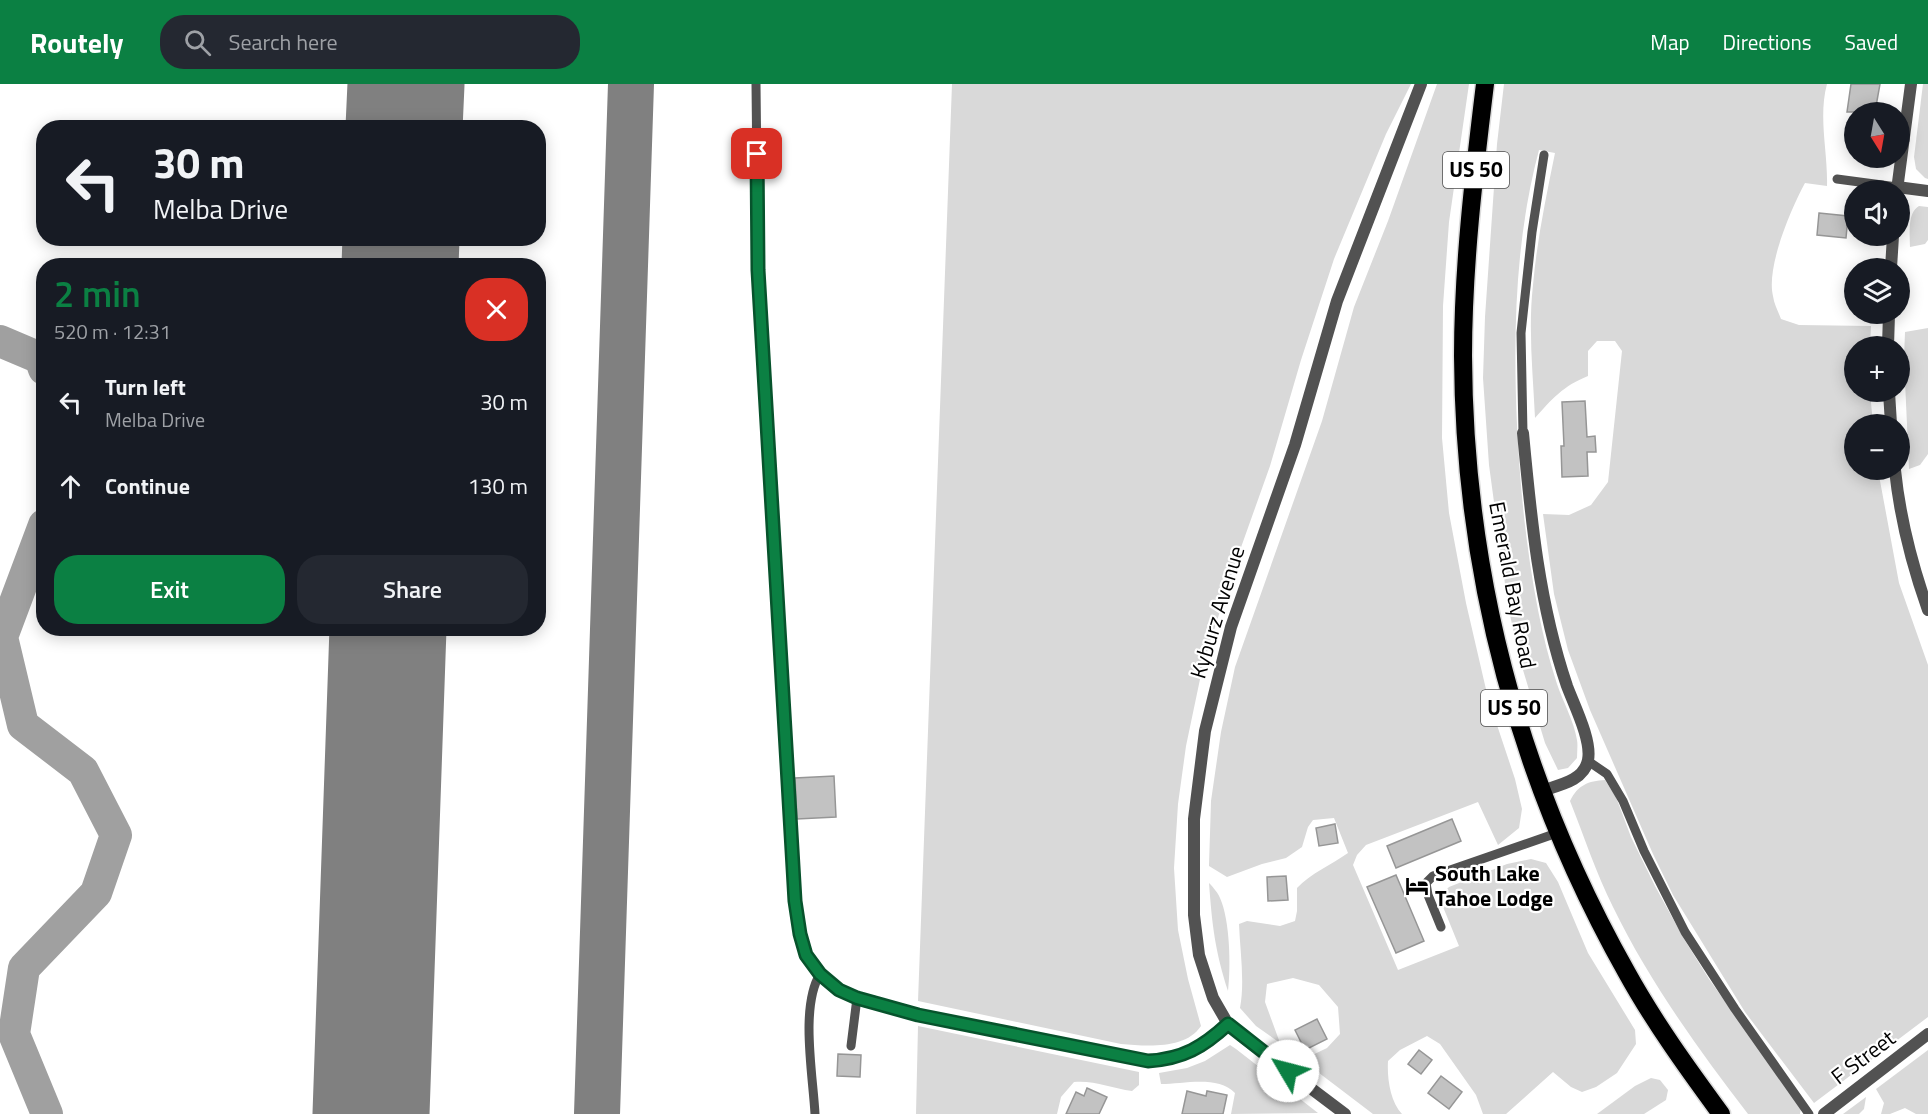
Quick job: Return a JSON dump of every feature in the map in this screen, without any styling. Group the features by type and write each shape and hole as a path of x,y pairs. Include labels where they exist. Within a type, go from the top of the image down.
{"highway":[{"name":"Emerald Bay Road","path":"1485,84 1464,314 1464,402 1467,458 1485,593 1510,693 1541,791 1577,878 1628,974 1675,1050 1721,1114"}],"street":[{"name":"Kyburz Avenue","path":"1345,1114 1228,1024 1213,998 1199,955 1194,915 1194,819 1205,731 1231,627 1295,445 1337,301 1421,84"},
{"path":"1898,180 1911,84"},
{"path":"1910,190 1928,191"},
{"path":"1524,434 1535,550 1547,613 1564,675 1589,747 1588,761 1583,772 1568,783 1541,791"},
{"path":"1897,480 1904,528 1928,610"},
{"path":"1148,1061 1168,1060 1188,1053 1211,1040 1228,1024"},
{"name":"F Street","path":"1824,1114 1928,1034"}],"lane":[{"path":"756,84 758,270 795,901 806,955 820,974 839,990 857,998 918,1015 1148,1061"},
{"path":"1524,434 1521,333 1532,232 1544,155"},
{"path":"1837,179 1844,180"},
{"path":"1588,761 1607,774 1623,801 1644,851 1685,933 1809,1114"},
{"path":"1441,927 1428,896 1426,883 1433,876 1557,833"},
{"path":"815,1114 809,1020 813,985 820,974"},
{"path":"851,1046 857,998"}],"shaded area":[{"path":"952,84 1411,84 1386,134 1334,259 1270,466 1234,567 1203,665 1186,746 1178,804 1174,868 1178,930 1201,1026 1194,1034 1175,1043 1153,1046 1121,1044 918,1001"},
{"path":"1437,84 1469,84 1449,222 1443,306 1442,438 1449,513 1466,603 1488,698 1515,779 1522,809 1519,828 1498,845 1478,802 1366,845 1357,855 1353,865 1398,970 1459,946 1439,897 1449,887 1507,864 1531,859 1546,863 1558,882 1588,953 1635,1030 1636,1044 1617,1073 1596,1087 1582,1092 1571,1087 1553,1072 1506,1114 1483,1114 1476,1095 1440,1044 1427,1036 1400,1050 1388,1061 1390,1089 1402,1114 1373,1114 1302,1060 1327,1048 1340,1034 1338,1007 1319,985 1293,978 1267,984 1265,1002 1280,1043 1256,1026 1240,1008 1242,977 1239,924 1247,921 1280,926 1295,921 1297,888 1315,873 1348,853 1334,818 1313,820 1308,827 1302,847 1286,858 1227,877 1209,866 1211,801 1221,732 1235,667 1322,421 1354,307 1388,221"},
{"path":"1504,84 1827,84 1823,122 1827,186 1805,183 1799,194 1776,254 1772,284 1773,296 1781,319 1799,325 1871,326 1870,336 1844,336 1844,402 1871,402 1872,414 1844,414 1844,480 1880,480 1899,583 1928,665 1928,1017 1814,1103 1745,1012 1673,895 1590,710 1568,650 1554,594 1543,514 1569,515 1591,505 1608,482 1622,351 1615,341 1597,341 1588,351 1588,376 1565,389 1535,418 1531,352 1532,302 1539,235 1555,153 1539,150 1520,252 1515,356 1518,448 1527,541 1538,610 1554,675 1576,733 1577,758 1568,768 1558,770 1545,743 1520,660 1508,606 1489,465 1483,378 1497,144"},
{"path":"1923,84 1928,84 1928,179 1916,169 1914,157"},
{"path":"1919,206 1928,207 1928,240 1925,244 1910,247 1911,219 1915,209"},
{"path":"1928,328 1928,454 1920,465 1910,469 1910,414 1906,414 1906,402 1910,402 1910,336 1905,336 1905,332"},
{"path":"1605,780 1616,797 1631,837 1655,886 1684,939 1709,979 1801,1108 1800,1114 1748,1114 1711,1065 1642,961 1607,894 1570,801 1576,791 1584,785 1593,781"},
{"path":"1209,883 1219,896 1226,918 1229,957 1228,991 1215,937"},
{"path":"918,1026 1139,1072 1139,1085 1132,1091 1095,1083 1074,1082 1061,1097 1057,1114 916,1114"},
{"path":"1230,1045 1318,1113 1231,1114 1235,1093 1228,1087 1210,1082 1161,1084 1159,1073 1187,1068 1205,1061"},
{"path":"1928,1050 1928,1114 1916,1114 1905,1108 1890,1114 1881,1114 1884,1103 1876,1089"},
{"path":"1651,1078 1660,1080 1668,1090 1666,1100 1644,1114 1597,1114 1635,1086"},
{"path":"1866,1097 1864,1109 1859,1114 1843,1114"}],"building":[{"path":"1851,84 1880,84 1877,102 1848,102"},
{"path":"1819,213 1844,216 1844,238 1817,235"},
{"path":"1585,401 1587,437 1595,436 1596,452 1587,452 1588,476 1562,477 1561,446 1564,446 1562,402"},
{"path":"834,776 836,817 797,819 795,778"},
{"path":"1452,819 1461,841 1396,868 1387,846"},
{"path":"1335,824 1338,843 1319,846 1316,828"},
{"path":"1396,875 1424,941 1396,953 1367,887"},
{"path":"1286,876 1288,900 1268,901 1267,877"},
{"path":"1317,1019 1327,1039 1305,1050 1295,1030"},
{"path":"1419,1050 1432,1060 1421,1074 1408,1064"},
{"path":"838,1054 861,1055 860,1077 837,1076"},
{"path":"1441,1076 1462,1092 1449,1109 1428,1093"},
{"path":"1087,1088 1107,1097 1099,1114 1066,1114 1076,1092 1084,1096"},
{"path":"1187,1091 1206,1096 1207,1091 1227,1095 1223,1114 1182,1114"}],"waterway":[{"path":"0,341 36,356"},
{"path":"36,546 2,637 23,725 83,771 116,835 96,893 24,968 14,1034 47,1114"}],"taxiway":[{"path":"597,1114 631,84"}],"runway":[{"path":"404,120 406,84"},
{"path":"400,258 401,246"},
{"path":"371,1114 388,636"}],"place":[{"name":"South Lake Tahoe Lodge","path":"1417,886"}],"route":[{"path":"757,154 758,270 795,901 806,955 820,974 839,990 857,998 918,1015 1148,1061 1168,1060 1188,1053 1211,1040 1228,1024 1288,1071"}]}
